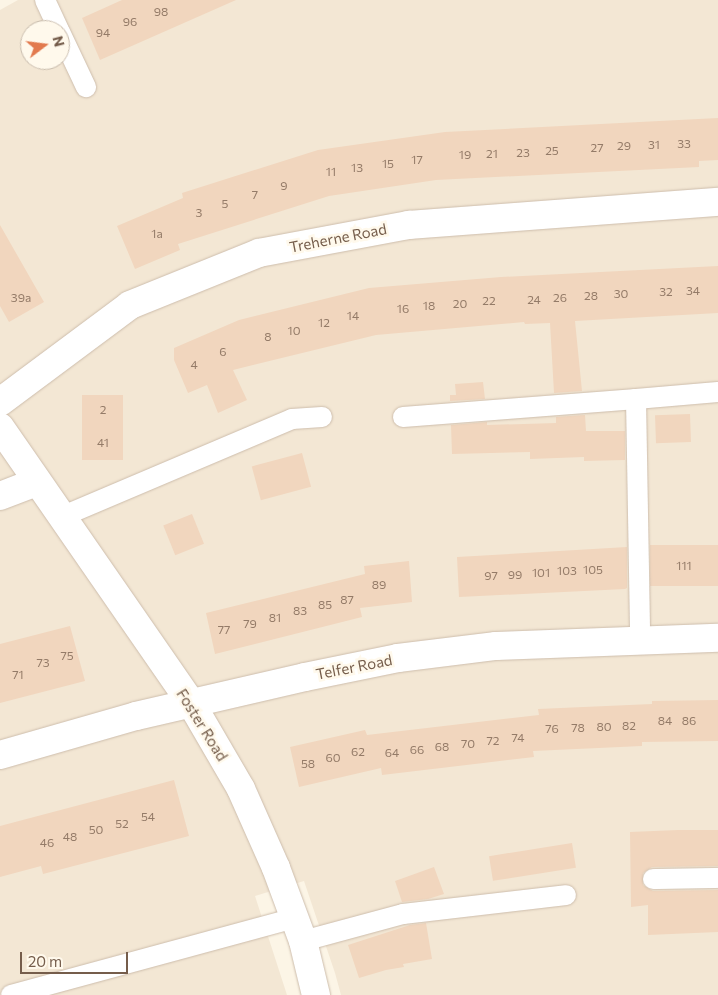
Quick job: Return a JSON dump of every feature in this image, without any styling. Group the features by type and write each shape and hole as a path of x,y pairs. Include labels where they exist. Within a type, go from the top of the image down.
{"street":[{"name":"Treherne Road","path":"0,402 130,305 260,253 408,225 718,202"},
{"name":"Foster Road","path":"0,427 190,703 242,789 299,930 316,995"},
{"path":"0,496 37,482"},
{"name":"Telfer Road","path":"0,755 190,703 304,676 398,658 496,646 718,638"}],"lane":[{"path":"45,0 55,20"},
{"path":"70,53 86,87"},
{"path":"403,417 718,392"},
{"path":"636,399 640,640"},
{"path":"61,516 292,419 322,416"},
{"path":"653,879 718,878"},
{"path":"10,995 299,930 403,914 566,896"}],"shaded area":[{"path":"18,0 718,0 718,995 341,995 304,881 255,896 287,995 0,995 0,10"}],"building":[{"path":"122,0 236,0 100,60 82,18"},
{"path":"718,118 718,160 699,161 699,167 436,180 329,196 178,244 180,250 135,269 117,226 183,198 182,193 318,150 445,132"},
{"path":"0,225 44,302 9,322 0,306"},
{"path":"718,266 718,313 575,321 582,391 554,393 550,323 525,324 524,322 376,335 233,370 247,400 218,413 207,385 188,393 174,360 174,348 239,320 369,288 501,277"},
{"path":"483,382 485,399 450,401 450,395 456,395 455,384"},
{"path":"82,395 123,395 123,460 82,460"},
{"path":"690,414 691,442 656,443 655,415"},
{"path":"585,415 586,431 625,431 625,460 584,461 584,457 530,459 530,452 452,454 451,425 487,422 487,425 556,423 556,417"},
{"path":"302,453 311,487 261,500 252,466"},
{"path":"192,514 204,544 175,555 163,526"},
{"path":"650,545 718,545 718,586 650,586"},
{"path":"627,547 627,588 625,589 459,597 457,557"},
{"path":"409,561 412,602 360,608 362,617 215,654 206,613 365,574 364,566"},
{"path":"70,626 85,681 0,703 0,644"},
{"path":"718,700 718,741 642,742 642,746 533,751 534,757 382,775 381,768 299,787 290,747 365,730 367,735 539,715 538,709 652,704 652,701"},
{"path":"174,780 189,836 43,874 41,866 0,877 0,826"},
{"path":"718,830 718,866 652,867 643,873 643,885 653,891 718,890 718,932 648,935 648,905 631,907 630,832"},
{"path":"572,843 576,868 493,881 489,856"},
{"path":"434,867 444,894 428,899 402,902 395,881"},
{"path":"426,923 432,959 403,964 404,967 359,978 348,945 410,925"}]}
